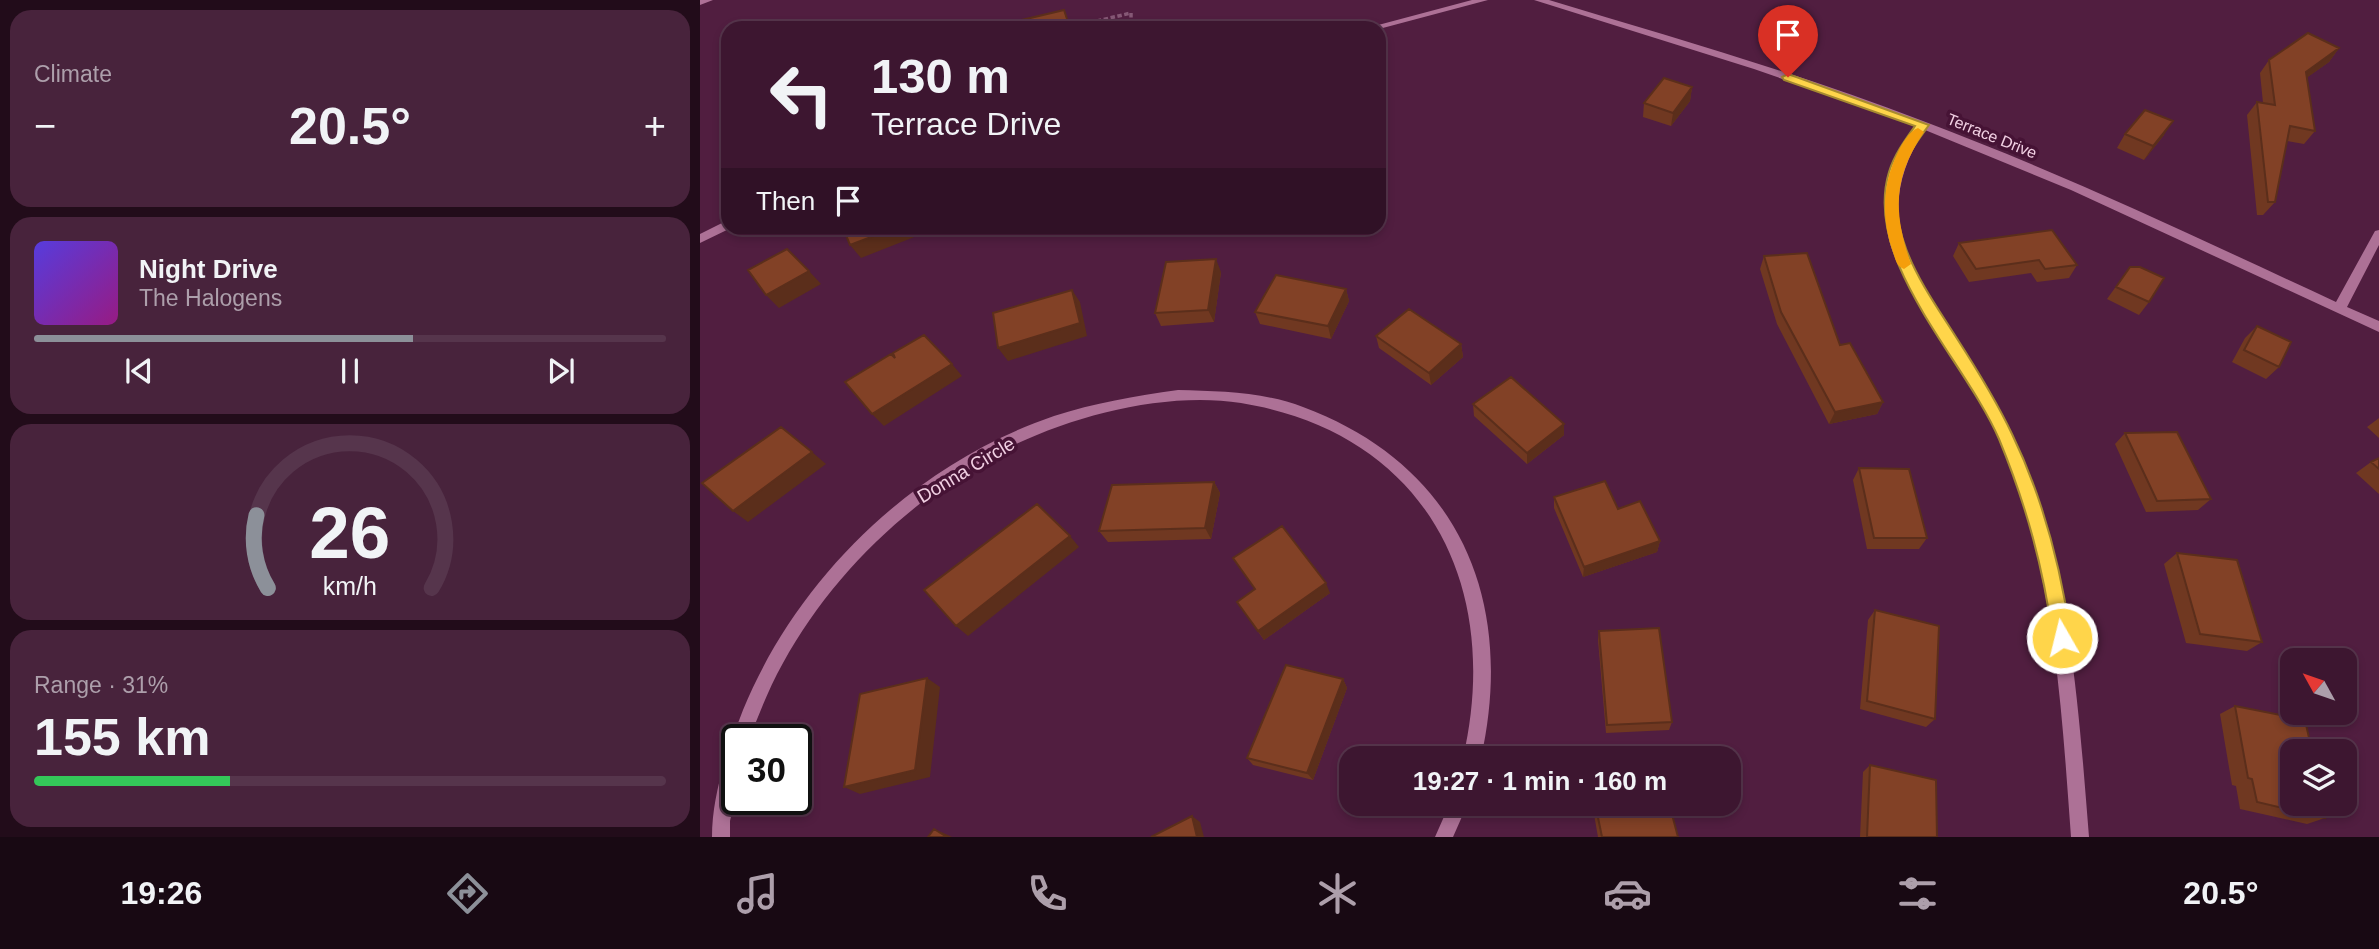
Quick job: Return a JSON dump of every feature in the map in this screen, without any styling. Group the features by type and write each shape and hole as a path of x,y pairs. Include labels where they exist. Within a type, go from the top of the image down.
{"street":[{"path":"700,2 708,0"},
{"path":"1386,24 1483,0"},
{"name":"Terrace Drive","path":"1539,0 1746,63 1923,125 2096,197 2379,327"},
{"path":"1923,125 1907,147 1895,172 1891,203 1894,236 1906,269 2006,436 2031,501 2053,577 2080,837"},
{"path":"700,239 721,228"},
{"path":"2339,309 2379,234"},
{"name":"Donna Circle","path":"747,724 764,681 806,611 867,542 895,516 942,480 998,446 1080,413 1128,401 1200,395 1237,397 1290,407 1335,424 1378,450 1416,484 1444,522 1466,568 1480,622 1483,679 1475,746"},
{"path":"721,837 722,815"},
{"path":"1444,837 1453,816"}],"path":[{"path":"1097,21 1131,13 1131,18"}],"building":[{"path":"1064,10 1068,21 1018,21"},
{"path":"2308,33 2339,48 2306,72 2315,131 2290,126 2275,202 2268,202 2257,102 2275,105 2269,60"},
{"path":"1664,78 1692,87 1673,113 1644,103"},
{"path":"2145,110 2173,121 2153,146 2125,134"},
{"path":"2052,230 2077,265 2045,269 2039,260 1976,269 1959,243"},
{"path":"846,235 876,235 850,245"},
{"path":"787,249 809,271 766,295 748,270"},
{"path":"1807,253 1840,345 1850,343 1883,402 1835,412 1781,312 1764,256"},
{"path":"1216,259 1208,310 1155,313 1166,262"},
{"path":"2130,267 2140,267 2164,278 2149,302 2116,287"},
{"path":"1276,275 1346,289 1328,326 1255,312"},
{"path":"1072,290 1080,323 998,348 993,313"},
{"path":"1409,309 1461,344 1429,373 1376,336"},
{"path":"2257,326 2291,342 2279,367 2244,350"},
{"path":"924,335 952,364 872,414 845,382 891,354 895,358 893,353"},
{"path":"1511,377 1564,424 1527,453 1473,404"},
{"path":"781,427 812,452 733,511 702,483"},
{"path":"2177,432 2211,499 2157,501 2125,433"},
{"path":"2379,458 2379,469 2371,462"},
{"path":"1859,468 1909,469 1927,538 1874,538"},
{"path":"1605,481 1618,509 1640,501 1660,541 1584,567 1554,497"},
{"path":"1214,482 1205,528 1099,531 1112,485"},
{"path":"1037,504 1070,536 956,626 924,590"},
{"path":"1282,526 1326,583 1258,631 1237,602 1255,589 1233,558"},
{"path":"2177,553 2237,560 2262,642 2200,634"},
{"path":"1875,610 1939,626 1935,719 1867,701"},
{"path":"1659,628 1672,722 1607,725 1599,631"},
{"path":"1286,665 1343,679 1307,773 1247,758"},
{"path":"927,678 915,770 844,787 860,694"},
{"path":"2235,706 2280,715 2280,725 2306,725 2309,739 2280,739 2280,807 2257,802 2252,779 2248,778"},
{"path":"1870,765 1936,780 1937,837 1867,837"},
{"path":"1192,816 1197,837 1151,837"},
{"path":"1598,816 1672,816 1678,837 1602,837"},
{"path":"934,829 947,837 928,837"}],"slow traffic":[{"path":"1904,264 1894,236 1891,203 1895,172 1918,132"}],"route":[{"path":"1788,77 1923,125 1907,147 1895,172 1891,203 1894,236 1906,269 2006,436 2031,501 2053,577 2062,638"}]}
